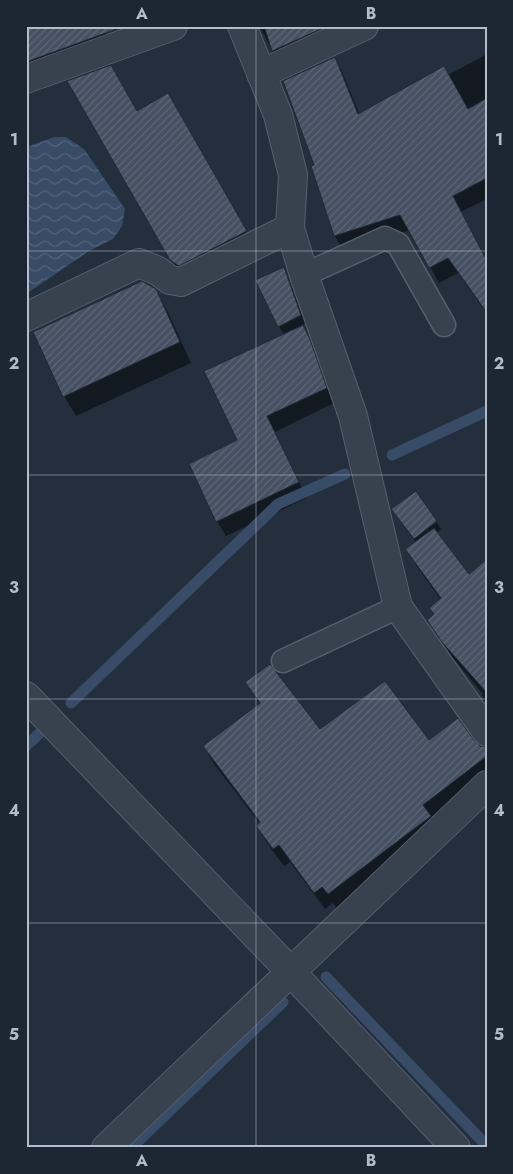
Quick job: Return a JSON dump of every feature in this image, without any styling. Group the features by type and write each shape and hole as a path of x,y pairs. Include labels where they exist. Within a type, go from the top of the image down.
{"street":[{"path":"26,78 173,26"},
{"path":"242,26 278,115 293,175 290,228 304,275 353,416 398,607 487,732"},
{"path":"261,74 364,26"},
{"path":"26,317 139,263 158,271 170,280 181,282 290,228"},
{"path":"26,696 291,972 456,1148"},
{"path":"106,1148 487,785"}],"lane":[{"path":"304,275 385,238 398,244 444,325"},
{"path":"282,661 398,607"}],"water":[{"path":"55,137 66,137 84,149 125,209 122,226 113,239 89,251 26,294 26,147"}],"building":[{"path":"26,26 114,26 114,30 26,62"},
{"path":"264,26 322,26 323,28 272,51"},
{"path":"335,57 358,114 444,66 468,109 487,98 487,178 453,196 487,261 487,313 448,258 429,268 400,215 334,236 311,166 314,165 283,81"},
{"path":"111,65 137,111 168,93 247,231 179,266 170,260 67,81"},
{"path":"284,267 301,315 278,327 255,280"},
{"path":"142,281 156,289 180,342 63,397 33,332"},
{"path":"303,325 310,339 327,388 267,416 299,482 216,522 189,464 237,440 204,371"},
{"path":"416,491 437,521 414,539 391,509"},
{"path":"434,528 469,574 487,559 487,693 441,641 427,620 434,614 429,608 441,598 405,549"},
{"path":"270,664 320,729 385,681 429,740 458,718 480,746 487,747 487,756 423,805 431,816 328,894 322,887 314,893 279,845 273,849 256,826 260,822 203,746 260,703 245,682"}],"waterway":[{"path":"392,455 487,411"},
{"path":"71,703 278,504 345,474"},
{"path":"26,746 41,732"},
{"path":"326,977 487,1146"},
{"path":"131,1148 283,1002"}]}
